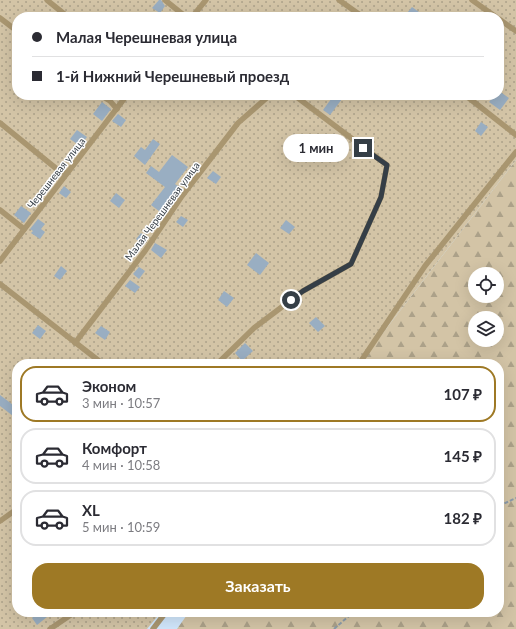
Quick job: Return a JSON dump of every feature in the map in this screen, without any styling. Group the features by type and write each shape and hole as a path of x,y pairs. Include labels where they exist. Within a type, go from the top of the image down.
{"lane":[{"path":"47,0 62,12"},
{"path":"165,0 180,12"},
{"path":"196,12 206,0"},
{"path":"339,0 357,12"},
{"path":"472,0 489,12"},
{"path":"0,18 12,27"},
{"path":"504,23 516,31"},
{"path":"108,100 117,110"},
{"name":"Черешневая улица","path":"0,262 124,100"},
{"name":"Малая Черешневая улица","path":"76,343 145,251 182,196 238,123 264,100"},
{"path":"222,359 254,328 303,291 351,264 381,197 387,165 301,100"},
{"path":"471,100 516,135"},
{"path":"0,122 58,170 67,173"},
{"path":"362,359 425,266 516,152"},
{"path":"0,210 24,229"},
{"path":"0,284 97,359"},
{"path":"0,521 12,513"},
{"path":"50,629 68,617"},
{"path":"153,629 162,617"}],"path":[{"path":"504,504 516,498"},
{"path":"334,629 348,617"}],"green space":[{"path":"0,0 516,0 516,160 363,359 12,359 12,617 157,617 147,629 0,629"},
{"path":"516,160 516,629 177,629 185,617 504,617 504,359 363,359"}],"building":[{"path":"159,0 161,0 165,6 161,12 152,8"},
{"path":"412,7 419,12 408,12"},
{"path":"504,94 509,98 500,110 489,102 491,100 504,100"},
{"path":"330,100 341,100 330,115 323,110"},
{"path":"102,102 111,109 102,121 93,114"},
{"path":"118,114 126,120 121,127 112,121"},
{"path":"481,122 488,127 481,136 475,131"},
{"path":"77,130 87,137 80,146 70,139"},
{"path":"153,139 160,144 145,165 134,156 141,147 145,150"},
{"path":"172,155 188,167 175,184 181,188 163,214 151,205 165,187 146,173 151,166 159,172"},
{"path":"213,171 221,177 216,184 207,178"},
{"path":"64,186 71,192 66,198 59,193"},
{"path":"116,193 125,200 119,208 110,201"},
{"path":"21,206 31,213 24,223 14,215"},
{"path":"181,216 188,220 183,227 176,222"},
{"path":"38,219 45,224 41,229 45,232 40,239 31,233 33,231 30,229"},
{"path":"286,220 295,227 289,234 280,228"},
{"path":"141,233 148,238 144,245 136,239"},
{"path":"155,243 167,250 161,258 151,250"},
{"path":"256,253 269,263 260,275 247,265"},
{"path":"61,266 67,271 60,280 54,276"},
{"path":"139,267 145,271 139,279 133,274"},
{"path":"130,280 140,287 135,293 125,286"},
{"path":"224,291 234,298 227,307 218,300"},
{"path":"316,317 325,326 318,332 309,323"},
{"path":"38,325 46,331 40,339 32,333"},
{"path":"101,326 110,332 105,340 95,333"},
{"path":"245,343 253,351 244,359 240,359 235,353"},
{"path":"0,395 12,404 12,415 0,406"},
{"path":"33,617 47,617 37,625 32,618"}],"route":[{"path":"291,300 303,291 351,264 381,197 387,165 363,148"}]}
